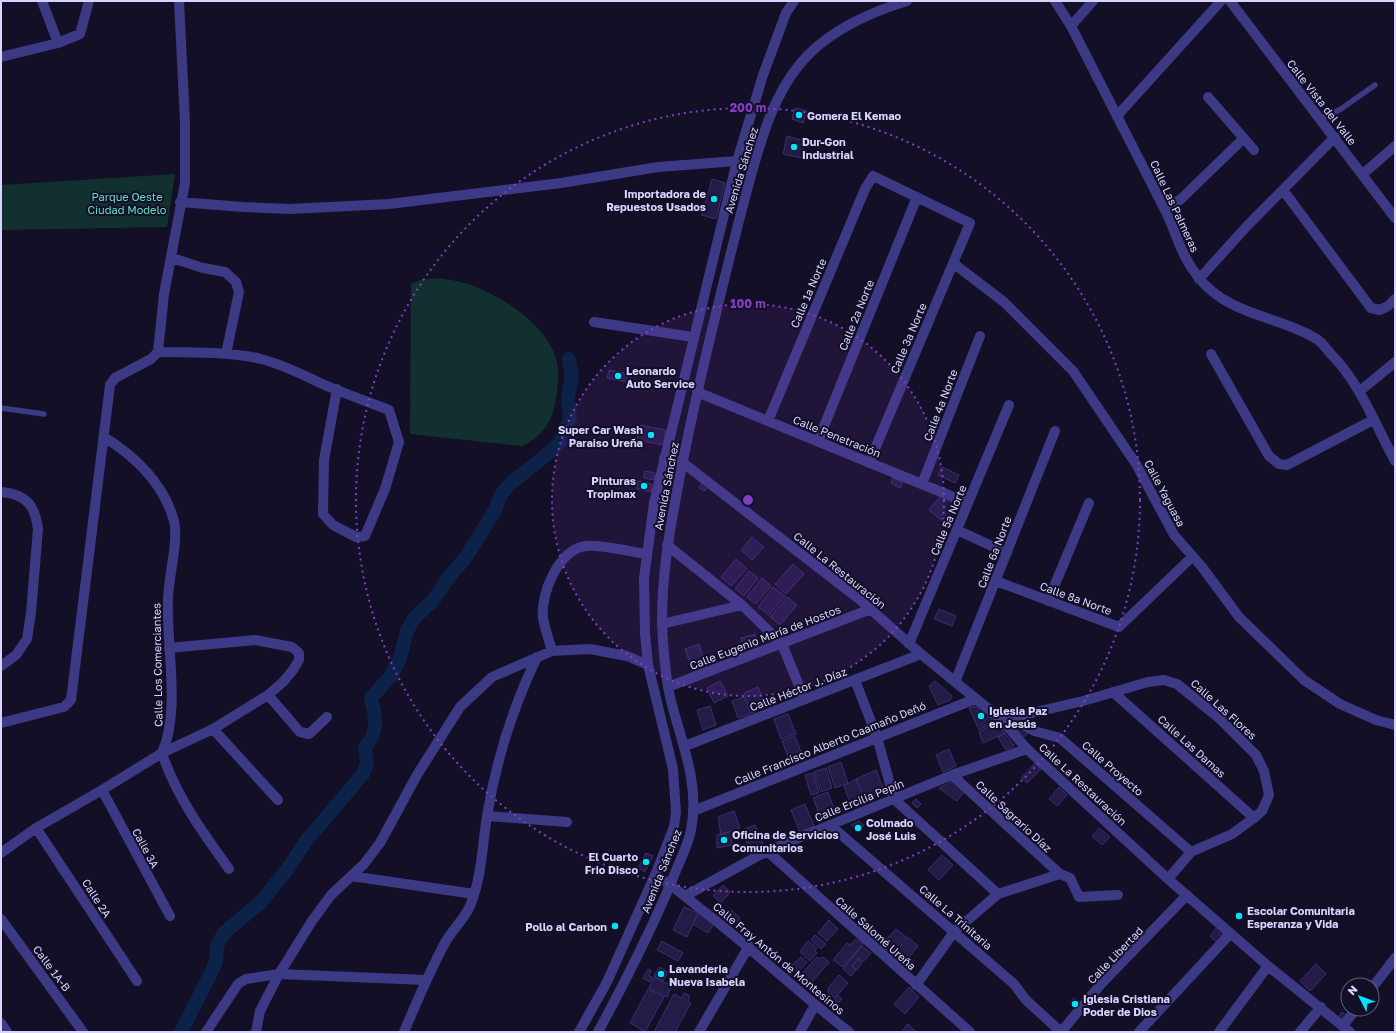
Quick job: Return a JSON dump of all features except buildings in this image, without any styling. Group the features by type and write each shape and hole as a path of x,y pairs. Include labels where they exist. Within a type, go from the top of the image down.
{"street":[{"path":"42,1 58,43"},
{"path":"1,57 58,43 80,34 89,1"},
{"path":"1,723 64,707 71,700 110,385 115,378 151,360 158,352 164,294 172,258 180,202 185,183 185,122 179,1"},
{"name":"Avenida Sánchez","path":"579,1032 607,982 655,875 674,827 676,812 673,769 648,665 644,600 647,554 654,503 693,337 737,161 762,75 786,13 794,1"},
{"name":"Avenida Sánchez","path":"598,1032 638,956 691,832 694,792 685,746 668,687 662,624 663,570 682,462 697,392 735,233 756,160 768,123 784,87 800,63 822,43 844,28 876,11 907,1"},
{"name":"Calle Las Palmeras","path":"1055,1 1071,26 1166,211 1180,249 1199,279 1225,300 1242,310 1279,322 1317,339 1344,367 1360,391 1373,420 1395,461"},
{"path":"1071,26 1093,1"},
{"path":"1117,116 1221,1"},
{"name":"Calle Vista del Valle","path":"1230,1 1335,137 1395,218"},
{"path":"1208,97 1254,150"},
{"path":"1199,279 1247,226 1335,137"},
{"path":"1166,211 1182,198 1244,138"},
{"path":"1363,174 1395,146"},
{"path":"180,202 289,209 389,204 561,183 658,167 737,161"},
{"name":"Calle 1ª Norte","path":"768,421 865,189 873,176 917,197"},
{"path":"1283,190 1372,308 1380,310 1388,306 1395,299"},
{"name":"Calle 3ª Norte","path":"869,462 970,223 917,197"},
{"name":"Calle 2ª Norte","path":"818,442 917,197"},
{"path":"172,258 203,268 224,272 236,282 239,292 226,354"},
{"name":"Calle Yaguasa","path":"953,263 1004,302 1073,371 1136,464 1174,535 1239,617 1304,680 1340,704 1376,720 1395,725"},
{"path":"594,322 693,337"},
{"name":"Calle 4ª Norte","path":"922,484 980,336"},
{"path":"158,352 226,354 260,358 286,366 337,390 388,410 399,442 385,489 375,515 364,536 356,537 333,525 323,514 324,460 337,390"},
{"path":"1211,354 1269,456 1279,464 1287,465 1373,420"},
{"path":"1360,391 1395,362"},
{"name":"Calle Penetración","path":"697,392 968,503"},
{"name":"Calle 5ª Norte","path":"909,644 1009,405"},
{"name":"Calle 6ª Norte","path":"955,682 1055,431"},
{"name":"Calle Los Comerciantes","path":"104,437 129,453 143,467 155,483 174,520 174,538 168,600 172,711 168,738 162,753"},
{"name":"Calle La Restauración","path":"664,458 682,462 871,609 909,644 975,699 1006,720 1027,749 1168,879 1268,966 1347,1029"},
{"path":"1,492 14,493 26,500 37,517 38,528 31,613 26,639 16,655 1,666"},
{"path":"1048,601 1088,503"},
{"path":"956,530 1007,553"},
{"path":"552,651 543,618 543,604 548,585 562,560 574,549 587,545 647,554"},
{"path":"667,545 742,605 782,644 804,698"},
{"name":"Calle 8ª Norte","path":"996,581 1119,628 1192,557"},
{"path":"662,624 742,605"},
{"name":"Calle Eugenio María de Hostos","path":"668,687 871,609"},
{"path":"1,852 36,828 162,753 213,729 268,695 283,682 299,660 299,653 292,647 255,640 169,648"},
{"path":"256,1032 260,1011 279,974 312,921 331,894 364,864 380,843 417,774 460,707 492,676 552,651 590,649 627,656 648,665"},
{"name":"Calle Héctor J. Díaz","path":"685,746 804,698 921,654"},
{"path":"404,1032 426,980 447,939 470,907 480,875 487,816 497,770 509,727 523,686 537,657"},
{"path":"855,680 877,737 894,799 998,894"},
{"name":"Calle Las Flores","path":"1006,720 1148,682 1164,680 1177,684 1218,718 1256,755 1264,771 1269,795 1262,811 1232,834 1191,852 1168,879"},
{"name":"Calle Las Damas","path":"1113,692 1254,818"},
{"path":"268,695 300,732 305,734 309,734 327,716"},
{"name":"Calle Francisco Alberto Caamaño Deñó","path":"693,811 975,699"},
{"name":"Calle Proyecto","path":"1006,720 1034,731 1060,738 1191,852"},
{"path":"213,729 278,800"},
{"name":"Calle Ercilia Pepín","path":"685,896 767,851 952,775 1027,749"},
{"path":"162,753 185,805 204,835 229,869"},
{"name":"Calle Sagrario Díaz","path":"952,775 1060,874 1070,878 1079,897 1118,895"},
{"name":"Calle 3A","path":"102,790 170,916"},
{"path":"487,816 567,822"},
{"name":"Calle La Trinitaria","path":"830,825 1014,984 1026,1000 1061,1032"},
{"name":"Calle 2A","path":"36,828 137,981"},
{"name":"Calle Salomé Ureña","path":"767,851 970,1032"},
{"path":"916,985 954,932 998,894 1060,874"},
{"name":"Calle Fray Antón de Montesinos","path":"655,875 670,884 749,946 815,1005 849,1032"},
{"path":"351,876 474,894"},
{"name":"Calle Libertad","path":"1061,1032 1101,984 1187,895"},
{"name":"Calle 1A-B","path":"1,919 83,1032"},
{"path":"1139,1032 1230,934"},
{"path":"699,1032 749,946"},
{"path":"1380,978 1395,958"},
{"path":"1219,1032 1268,966"},
{"path":"206,1032 242,981 279,974 426,980"},
{"path":"800,1032 815,1005"},
{"path":"1300,1032 1321,1007"},
{"path":"1347,1029 1352,1017"},
{"path":"1,1023 7,1032"}],"lane":[{"path":"1320,119 1341,110 1375,85"},
{"path":"1,408 44,414"}],"green space":[{"name":"Parque Oeste Ciudad Modelo","path":"175,174 167,227 1,230 1,185"},
{"path":"423,279 441,279 460,282 476,287 493,295 526,317 539,330 549,344 556,358 558,369 558,386 555,403 551,417 544,429 528,443 522,446 410,434 411,284"}],"waterway":[{"path":"181,1032 211,973 216,961 217,945 225,932 260,903 289,867 306,841 363,774 367,763 365,748 373,735 375,724 371,698 391,676 400,658 407,631 415,617 433,601 448,578 464,560 494,512 502,493 511,483 550,452 561,441 570,418 568,398 572,376 569,359"}],"place":[{"name":"Gomera El Kemao","path":"799,115"},
{"name":"Dur-Gon Industrial","path":"794,147"},
{"name":"Importadora de Repuestos Usados","path":"714,199"},
{"name":"Leonardo Auto Service","path":"618,376"},
{"name":"Super Car Wash Paraiso Ureña","path":"651,435"},
{"name":"Pinturas Tropimax","path":"644,486"},
{"name":"Iglesia Paz en Jesús","path":"981,716"},
{"name":"Colmado José Luis","path":"858,828"},
{"name":"Oficina de Servicios Comunitarios","path":"724,840"},
{"name":"El Cuarto Frio Disco","path":"646,862"},
{"name":"Escolar Comunitaria Esperanza y Vida","path":"1239,916"},
{"name":"Pollo al Carbon","path":"615,926"},
{"name":"Lavanderia Nueva Isabela","path":"661,974"},
{"name":"Iglesia Cristiana Poder de Dios","path":"1075,1004"}]}
